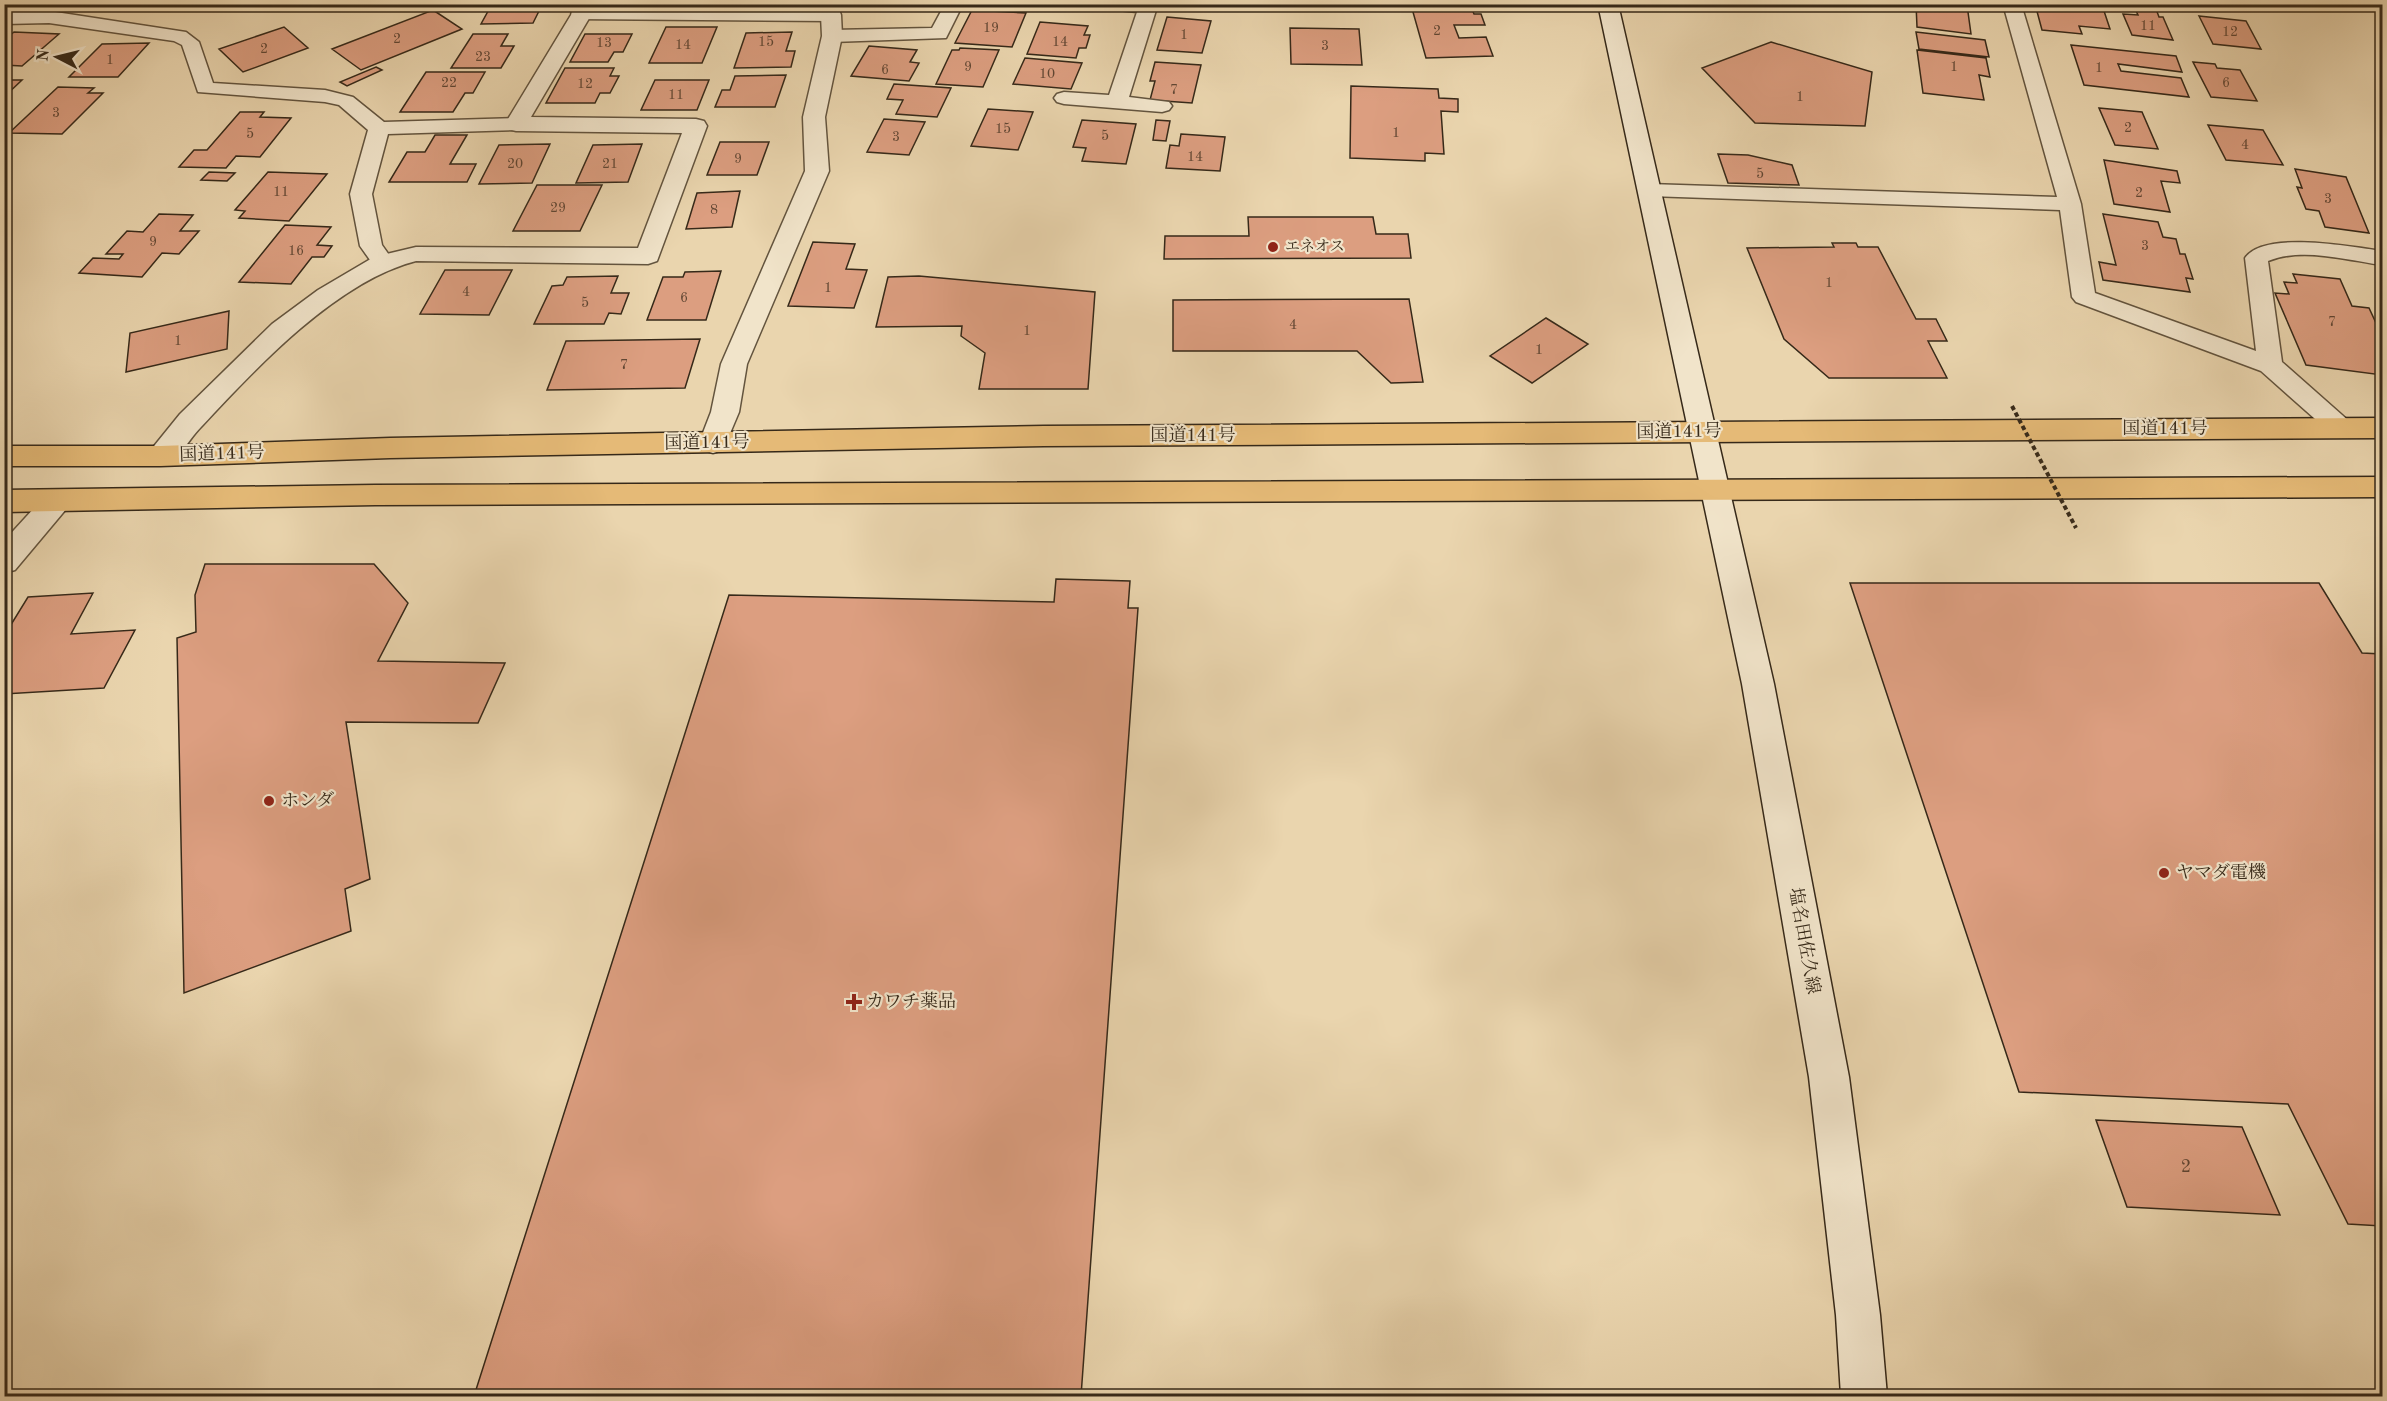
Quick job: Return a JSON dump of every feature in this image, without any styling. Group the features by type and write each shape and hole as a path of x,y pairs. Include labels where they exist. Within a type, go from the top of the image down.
{"highway":[{"name":"国道141号","path":"4,456 160,456 390,447 1044,436 1374,436 1702,431 2382,428"},
{"path":"4,501 375,495 2382,487"}],"street":[{"name":"塩名田佐久線","path":"1608,4 1758,684 1829,1077 1858,1315 1864,1396"},
{"path":"160,456 190,421 281,330 327,296 383,262 416,254 648,256 696,126 516,124 582,10"},
{"path":"713,442 725,412 734,364 817,171 814,117 830,19"},
{"path":"4,562 57,501"}],"lane":[{"path":"582,10 830,19 939,34 954,4"},
{"path":"1108,4 1148,7 1116,102"},
{"path":"2012,4 2070,204 2084,297 2270,365 2342,428"},
{"path":"4,18 49,17 179,36 190,42 205,88 325,96 346,101 379,128 516,124"},
{"path":"1064,98 1162,106"},
{"path":"379,128 361,194 371,246 383,262"},
{"path":"1649,190 2070,204"},
{"path":"2270,365 2256,258 2270,251 2307,250 2382,258"}],"path":[{"path":"2012,406 2076,528"}],"building":[{"path":"492,4 534,4 532,9 540,9 533,23 481,24"},
{"path":"1470,4 1474,14 1481,14 1485,25 1454,25 1459,38 1486,37 1493,56 1426,58 1411,5"},
{"path":"1916,4 1967,5 1971,34 1917,27"},
{"path":"2035,4 2076,4 2103,8 2110,29 2079,26 2082,34 2042,30"},
{"path":"2134,7 2156,9 2159,17 2163,17 2173,40 2132,35 2123,14 2138,15"},
{"path":"433,10 462,29 361,70 332,49"},
{"path":"972,10 1026,13 1012,47 955,43"},
{"path":"2199,16 2246,21 2261,49 2213,44"},
{"path":"1167,17 1211,21 1202,53 1157,50"},
{"path":"1040,22 1088,26 1084,35 1090,35 1086,48 1079,48 1076,58 1027,54"},
{"path":"284,27 308,48 243,72 219,49"},
{"path":"666,27 717,27 702,63 649,63"},
{"path":"1290,28 1359,29 1362,65 1291,64"},
{"path":"14,32 59,34 22,66 4,65 4,40"},
{"path":"792,32 786,51 795,51 791,67 734,68 746,33"},
{"path":"1916,32 1985,40 1989,57 1919,49"},
{"path":"473,34 508,34 501,46 514,46 501,68 451,68"},
{"path":"585,34 632,34 623,52 614,52 608,62 570,62"},
{"path":"1771,42 1872,72 1865,126 1755,123 1702,68"},
{"path":"149,43 118,77 69,77 102,44"},
{"path":"2071,45 2176,56 2182,72 2118,64 2121,71 2181,78 2189,97 2084,85"},
{"path":"869,46 917,50 910,62 919,63 909,81 851,76"},
{"path":"960,48 999,50 983,87 936,84 952,50"},
{"path":"1917,50 1986,58 1990,77 1979,75 1984,100 1923,93"},
{"path":"1025,58 1082,63 1071,89 1013,84"},
{"path":"1155,62 1201,65 1192,103 1150,100 1155,81 1150,81"},
{"path":"2193,62 2215,64 2217,68 2240,70 2257,101 2211,97"},
{"path":"376,67 382,70 347,86 340,82"},
{"path":"565,68 614,68 610,76 619,76 610,93 600,93 595,103 546,103"},
{"path":"426,72 485,72 473,93 465,93 453,112 400,112"},
{"path":"786,75 775,107 715,107 722,90 730,90 735,76"},
{"path":"4,80 22,80 4,97"},
{"path":"655,80 709,80 697,110 641,110"},
{"path":"894,84 951,88 937,117 896,114 903,100 887,99"},
{"path":"1351,86 1438,89 1439,98 1458,99 1458,112 1441,111 1444,154 1425,153 1425,161 1350,158"},
{"path":"58,87 94,88 88,93 103,93 62,134 9,133"},
{"path":"2099,108 2142,112 2158,149 2115,145"},
{"path":"988,109 1033,112 1018,150 971,146"},
{"path":"240,112 264,112 260,117 291,118 260,157 236,156 226,168 179,167 194,150 207,150"},
{"path":"884,119 925,122 909,155 867,152"},
{"path":"1082,120 1136,124 1126,164 1082,161 1086,148 1073,147"},
{"path":"1156,120 1170,121 1166,141 1153,140"},
{"path":"2208,125 2263,130 2283,165 2226,160"},
{"path":"1181,134 1225,137 1220,171 1166,168 1170,145 1179,146"},
{"path":"435,135 467,135 450,164 476,164 467,182 389,182 407,152 425,152"},
{"path":"720,142 769,142 757,175 707,175"},
{"path":"550,144 532,183 479,184 499,145"},
{"path":"642,144 628,182 576,183 593,145"},
{"path":"1718,154 1748,155 1792,165 1799,185 1728,183"},
{"path":"2104,160 2177,171 2180,183 2161,181 2170,212 2114,204"},
{"path":"2295,169 2346,177 2369,233 2325,227 2319,211 2306,209 2297,187 2302,188"},
{"path":"209,172 235,173 227,181 201,180"},
{"path":"268,172 327,174 289,221 239,218 245,211 235,210"},
{"path":"537,185 602,185 580,231 513,231"},
{"path":"740,191 732,227 686,229 697,193"},
{"path":"159,214 193,215 180,231 199,231 179,254 162,253 142,277 79,273 93,258 119,259 123,254 106,254 127,231 143,232"},
{"path":"2103,214 2158,222 2163,237 2176,239 2180,254 2185,254 2193,279 2186,278 2190,292 2103,280 2099,262 2116,265"},
{"path":"1248,217 1373,217 1376,234 1408,234 1411,258 1164,259 1165,236 1249,236"},
{"path":"285,225 331,227 317,245 332,246 324,257 312,257 291,284 239,282"},
{"path":"813,242 855,244 846,269 867,270 854,308 788,306"},
{"path":"1832,243 1856,243 1858,247 1878,247 1916,319 1936,319 1947,341 1928,341 1947,378 1829,378 1784,339 1747,248 1834,247"},
{"path":"445,270 512,270 489,315 420,314"},
{"path":"721,271 706,320 647,320 663,277 683,277 685,272"},
{"path":"2293,274 2340,279 2352,306 2369,308 2382,336 2382,375 2306,365 2275,293 2289,294 2284,282 2297,283"},
{"path":"618,276 611,293 629,293 621,314 609,313 604,324 534,324 552,286 563,285 567,277"},
{"path":"919,276 1095,292 1088,389 979,389 985,353 961,336 962,326 876,327 888,277"},
{"path":"1409,299 1423,382 1391,383 1357,351 1173,351 1173,300"},
{"path":"229,311 227,349 126,372 130,333"},
{"path":"1546,318 1588,344 1532,383 1490,356"},
{"path":"700,339 685,388 547,390 566,341"},
{"name":"ホンダ","path":"205,564 374,564 408,603 378,661 505,663 478,723 346,722 370,879 345,889 351,931 184,993 177,638 196,632 195,595"},
{"name":"カワチ薬品","path":"1056,579 1130,581 1128,608 1138,608 1081,1396 474,1396 729,595 1054,602"},
{"name":"ヤマダ電機","path":"1850,583 2319,583 2362,653 2382,654 2382,1226 2348,1224 2288,1104 2019,1092"},
{"path":"93,593 71,634 135,630 104,688 4,694 4,636 28,597"},
{"path":"2096,1120 2242,1127 2280,1215 2127,1207"}],"place":[{"name":"エネオス","path":"1273,247"},
{"name":"ホンダ","path":"269,801"},
{"name":"ヤマダ電機","path":"2164,873"},
{"name":"カワチ薬品","path":"854,1002"}]}
